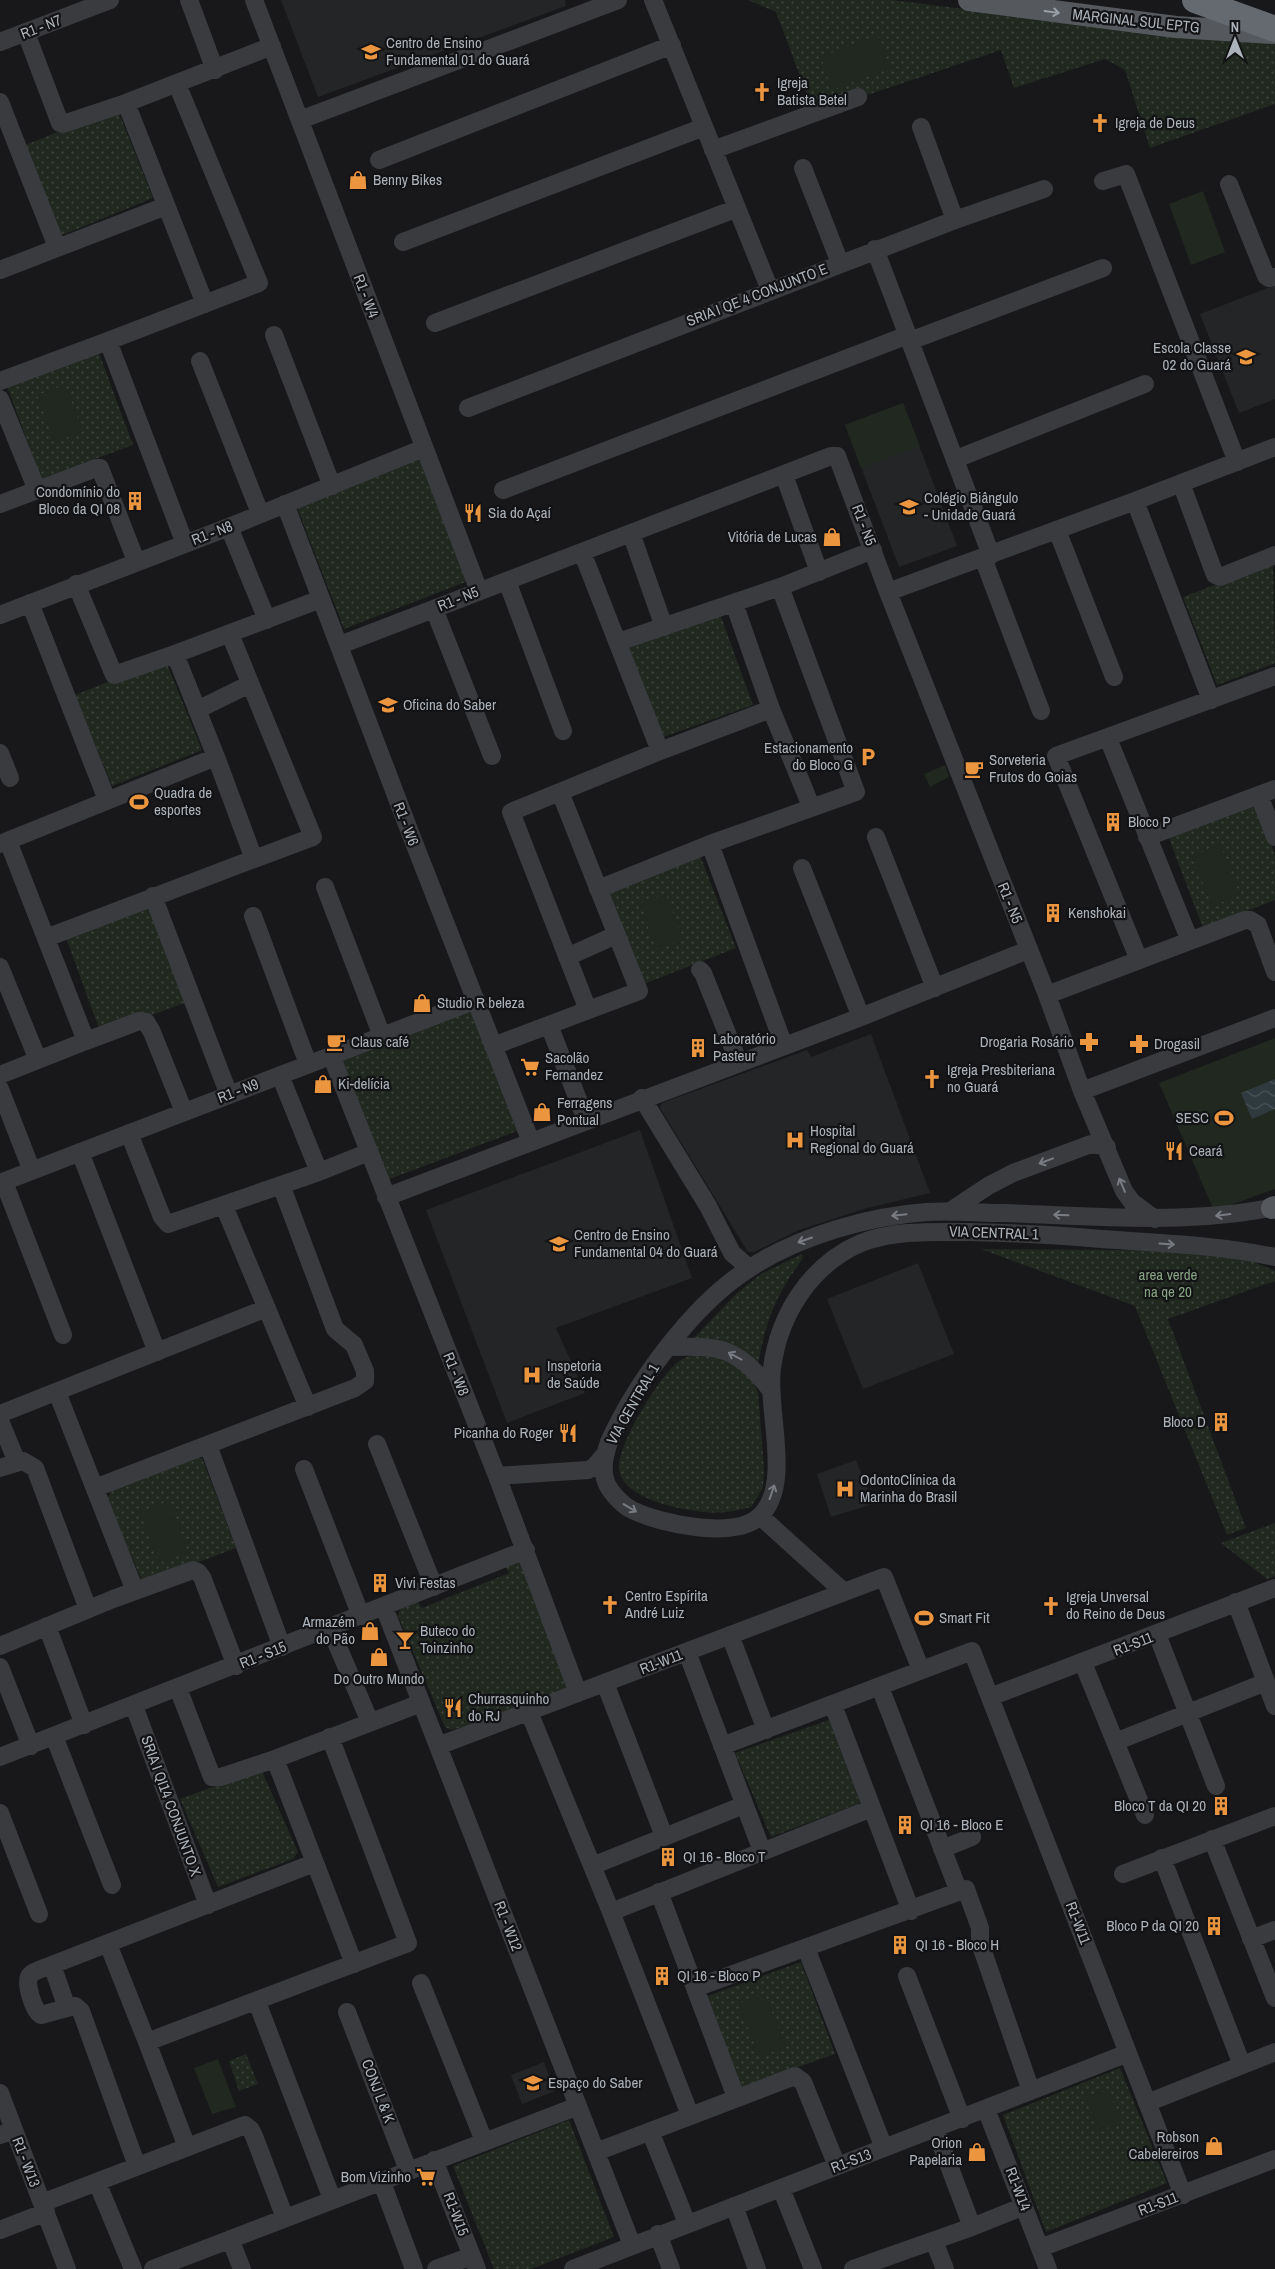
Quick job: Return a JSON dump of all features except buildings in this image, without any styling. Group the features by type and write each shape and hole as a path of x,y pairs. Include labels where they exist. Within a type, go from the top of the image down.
{"highway":[{"path":"1195,0 1275,28"}],"main road":[{"name":"MARGINAL SUL EPTG","path":"969,0 1176,27 1275,33"}],"street":[{"name":"R1 - N7","path":"0,42 110,0"},
{"path":"189,0 215,70"},
{"name":"R1 - W4","path":"254,0 479,591"},
{"path":"300,120 618,0"},
{"path":"653,0 770,290"},
{"path":"26,33 60,123 64,124 215,70 272,46"},
{"path":"378,160 672,45"},
{"path":"0,381 259,283 177,84"},
{"path":"713,150 858,97"},
{"path":"0,102 57,247"},
{"path":"126,103 205,304"},
{"path":"403,242 704,127"},
{"path":"921,127 955,220"},
{"path":"803,168 840,263"},
{"path":"1104,181 1126,174 1238,462"},
{"path":"1229,184 1266,276 1269,278 1275,277"},
{"name":"SRIA I QE 4 CONJUNTO E","path":"468,408 875,249 1044,189"},
{"path":"0,270 166,206"},
{"path":"434,324 736,209"},
{"path":"875,249 956,460 1041,711"},
{"path":"503,490 909,338 1103,268"},
{"path":"274,336 332,486"},
{"path":"108,341 184,544"},
{"path":"200,361 260,513"},
{"path":"956,460 1145,384"},
{"path":"0,399 7,439 37,490"},
{"path":"888,592 1275,447"},
{"name":"R1 - N8","path":"0,615 76,584 229,527 424,448"},
{"name":"R1 - N5","path":"340,645 831,456 837,456 888,592 1047,996 1082,1091 1099,1128 1099,1146"},
{"path":"0,504 100,468 136,561"},
{"path":"784,475 819,572"},
{"path":"1181,483 1215,575 1220,577 1275,555"},
{"path":"1134,501 1211,700"},
{"name":"R1 - W6","path":"285,504 340,645 410,835 531,1142"},
{"path":"229,527 267,620"},
{"path":"1057,530 1114,677"},
{"path":"631,533 664,627"},
{"path":"618,642 780,587 873,550"},
{"path":"582,552 660,751"},
{"path":"507,580 563,730"},
{"path":"76,584 114,675 321,599"},
{"path":"598,889 810,806 856,792 780,587"},
{"path":"30,603 107,800"},
{"path":"734,603 770,709 810,806"},
{"path":"434,609 492,756"},
{"path":"46,938 313,837 230,634"},
{"path":"175,654 254,859"},
{"path":"1139,960 1056,756 1275,676"},
{"path":"197,710 250,684"},
{"path":"588,1010 511,812 660,751 770,709"},
{"path":"1108,738 1190,941"},
{"path":"0,753 10,778"},
{"path":"86,1041 46,938 4,843 216,757"},
{"path":"493,1046 639,991 560,792"},
{"path":"1147,837 1267,792 1275,837"},
{"path":"876,837 935,988"},
{"path":"710,844 784,1046"},
{"path":"802,868 861,1017"},
{"path":"325,887 382,1036"},
{"path":"153,896 229,1095"},
{"path":"254,916 308,1064"},
{"path":"1047,996 1250,920 1258,925 1275,972"},
{"path":"567,956 616,935"},
{"path":"386,1197 642,1098 861,1017 1028,950"},
{"path":"0,967 38,1060"},
{"path":"700,970 704,973 739,1063"},
{"name":"R1 - N9","path":"2,1182 476,1000"},
{"path":"1082,1091 1275,1018"},
{"path":"0,1075 139,1021 146,1022 152,1032 184,1112"},
{"path":"548,1025 586,1120"},
{"name":"R1 - W8","path":"331,1055 526,1550 578,1693"},
{"path":"280,1075 319,1172"},
{"path":"0,1089 32,1171"},
{"path":"642,1098 708,1206 732,1253 749,1268"},
{"path":"129,1133 165,1222 172,1224 281,1186 369,1152"},
{"path":"949,1212 1005,1177 1099,1146 1128,1197 1155,1219"},
{"path":"80,1152 157,1352"},
{"path":"2,1182 62,1335"},
{"path":"95,1488 355,1388 361,1385 366,1378 354,1345 336,1329 281,1186"},
{"path":"224,1206 308,1406"},
{"name":"VIA CENTRAL 1","path":"607,1486 604,1454 612,1434 651,1370 668,1347 709,1301 749,1268 796,1244 846,1226 887,1216 949,1212 1155,1219 1218,1216 1274,1207"},
{"name":"VIA CENTRAL 1","path":"760,1516 769,1502 775,1485 776,1465 770,1389 772,1367 784,1320 800,1293 827,1264 844,1252 884,1236 928,1232 1030,1234 1235,1249 1275,1257"},
{"path":"732,1253 733,1282"},
{"path":"17,1462 0,1420 5,1412 267,1308"},
{"path":"668,1347 690,1347 726,1351 748,1364 770,1389"},
{"path":"57,1392 135,1591"},
{"path":"377,1444 434,1587"},
{"path":"208,1445 282,1647"},
{"path":"499,1481 588,1470 594,1467 604,1454"},
{"path":"0,1468 17,1462 28,1462 34,1468 88,1609"},
{"path":"304,1468 361,1616"},
{"path":"499,1481 587,1479 607,1486 631,1510 661,1520 720,1528 743,1526 760,1516 844,1592"},
{"name":"R1 - S15","path":"0,1757 236,1666 526,1550"},
{"path":"0,1646 88,1609 193,1570 198,1572 236,1666"},
{"name":"R1-W11","path":"438,1746 884,1577 922,1670 972,1651 1183,2195"},
{"name":"R1-S11","path":"990,1698 1275,1588"},
{"path":"1236,1602 1275,1706"},
{"name":"R1 - W12","path":"384,1607 632,2245"},
{"path":"46,1626 84,1725"},
{"path":"330,1628 370,1722"},
{"path":"1157,1634 1216,1786"},
{"path":"730,1635 766,1730"},
{"path":"687,1652 762,1851"},
{"path":"1084,1663 1145,1815"},
{"path":"0,1667 30,1746"},
{"path":"722,1746 922,1670"},
{"path":"1116,1742 1266,1682"},
{"path":"604,1683 664,1836"},
{"path":"880,1687 959,1892"},
{"path":"178,1688 212,1777 221,1777 275,1759 421,1703"},
{"path":"833,1705 911,1911"},
{"name":"SRIA I QI14 CONJUNTO X","path":"134,1706 208,1905"},
{"path":"530,1712 690,2115"},
{"path":"54,1736 112,1885"},
{"path":"147,2042 257,2002 408,1943 330,1737"},
{"path":"275,1759 354,1964"},
{"path":"592,1866 744,1805"},
{"path":"611,1912 872,1808"},
{"path":"0,1813 40,1914"},
{"path":"1123,1874 1275,1816"},
{"path":"942,1849 972,1837"},
{"path":"1212,1839 1275,1998"},
{"path":"1162,1858 1242,2065"},
{"path":"137,2166 81,2011 78,2006 75,2006 44,2016 36,2011 27,1980 33,1973 52,1965 314,1863"},
{"path":"696,1988 911,1911 966,1889 980,1930 980,1943 1032,2091"},
{"path":"659,1892 736,2097"},
{"path":"1251,1939 1275,1930"},
{"path":"108,1944 187,2147"},
{"path":"806,1948 884,2148"},
{"path":"52,1965 67,2008"},
{"path":"907,1976 962,2118"},
{"path":"421,1982 484,2141"},
{"path":"257,2002 332,2200"},
{"name":"CONJ L & K","path":"347,2012 408,2170"},
{"path":"1147,2103 1275,2052"},
{"name":"R1-S13","path":"581,2268 658,2234 1128,2053"},
{"path":"596,2152 790,2077 801,2078 837,2166"},
{"name":"R1 - W13","path":"0,2093 7,2133 44,2208 67,2269"},
{"path":"152,2269 185,2263 230,2239 578,2106"},
{"name":"R1-W14","path":"986,2109 1048,2269"},
{"path":"0,2230 97,2182 240,2126 248,2127 254,2136 285,2218"},
{"path":"935,2128 972,2227"},
{"path":"650,2131 687,2224"},
{"name":"R1-S11","path":"1040,2248 1275,2159"},
{"name":"R1-W15","path":"434,2160 474,2262"},
{"path":"381,2180 414,2269"},
{"path":"97,2182 133,2269"},
{"path":"781,2188 813,2269"},
{"path":"734,2206 757,2269"},
{"path":"853,2269 882,2265 934,2241 1024,2206"},
{"path":"658,2234 671,2269"},
{"path":"230,2239 242,2269"},
{"path":"934,2241 945,2269"},
{"path":"436,2269 474,2262"}],"shaded area":[{"name":"Centro de Ensino Fundamental 01 do Guará","path":"281,0 565,0 566,6 318,97"},
{"name":"Escola Classe 02 do Guará","path":"1275,285 1275,399 1239,413 1200,314"},
{"name":"Colégio Biângulo - Unidade Guará","path":"903,403 957,546 899,567 845,425"},
{"name":"Hospital Regional do Guará","path":"871,1034 930,1193 864,1209 799,1230 754,1252 748,1252 660,1108 662,1103 807,1050 811,1057"},
{"name":"Centro de Ensino Fundamental 04 do Guará","path":"640,1130 692,1278 556,1328 585,1393 507,1423 426,1210"},
{"path":"918,1263 954,1354 863,1389 827,1299"},
{"name":"OdontoClínica da Marinha do Brasil","path":"856,1460 873,1504 831,1517 817,1474"},
{"name":"Espaço do Saber","path":"544,2062 555,2091 522,2104 511,2075"}],"green space":[{"path":"748,0 892,0 1101,26 1275,42 1275,104 1150,148 1125,70 1105,59 1014,88 1001,50 814,113 776,12"},
{"path":"877,35 890,68 832,90 821,57"},
{"path":"117,108 153,198 60,236 23,146"},
{"path":"1203,191 1225,252 1191,265 1169,204"},
{"path":"99,353 133,445 41,479 7,386"},
{"path":"65,385 83,431 55,442 37,395"},
{"path":"903,403 920,446 861,468 845,425"},
{"path":"420,457 468,581 344,629 296,505"},
{"path":"1273,563 1275,663 1217,685 1183,597"},
{"path":"719,611 753,705 663,737 627,644"},
{"path":"165,659 202,750 112,786 75,695"},
{"path":"945,765 949,777 930,787 924,774"},
{"path":"1255,803 1275,855 1275,900 1203,928 1168,836"},
{"path":"1220,845 1240,895 1212,906 1192,856"},
{"path":"699,853 736,948 641,985 604,889"},
{"path":"666,894 683,940 656,949 640,903"},
{"path":"150,904 187,1002 101,1034 65,935"},
{"path":"472,1009 517,1131 387,1180 341,1058"},
{"name":"SESC","path":"1275,1038 1275,1189 1214,1211 1159,1083"},
{"name":"area verde na qe 20","path":"981,1249 1228,1251 1275,1271 1275,1281 1168,1319 1246,1528 1227,1535 1135,1306"},
{"path":"802,1254 803,1258 773,1308 758,1365 743,1352 728,1344 701,1340 691,1341 736,1294 761,1274"},
{"path":"708,1354 728,1357 749,1375 758,1392 764,1467 763,1488 751,1507 728,1512 711,1513 695,1511 654,1501 630,1488 623,1479 619,1469 620,1458 632,1428 661,1380 682,1359"},
{"path":"196,1458 202,1458 236,1548 143,1583 107,1500 112,1488"},
{"path":"169,1501 188,1552 159,1563 140,1512"},
{"path":"1275,1523 1275,1576 1267,1579 1221,1543"},
{"path":"516,1561 522,1563 572,1688 535,1705 452,1730 445,1727 398,1616 401,1606 417,1600 422,1608 509,1573 504,1564"},
{"path":"829,1720 860,1803 771,1837 735,1753"},
{"path":"261,1769 298,1852 293,1859 218,1887 180,1799"},
{"path":"801,1962 835,2054 741,2087 708,1996"},
{"path":"764,1994 786,2046 760,2057 738,2004"},
{"path":"246,2054 258,2084 239,2091 229,2061"},
{"path":"218,2059 236,2107 212,2114 194,2068"},
{"path":"1120,2068 1167,2183 1046,2232 1003,2115"},
{"path":"1108,2090 1121,2123 1098,2131 1086,2097"},
{"path":"569,2120 614,2237 531,2269 494,2269 453,2166"}],"water":[{"path":"1275,1079 1275,1109 1252,1119 1241,1093"}],"place":[{"name":"Centro de Ensino Fundamental 01 do Guará","path":"371,52"},
{"name":"Igreja Batista Betel","path":"762,92"},
{"name":"Igreja de Deus","path":"1100,123"},
{"name":"Benny Bikes","path":"358,180"},
{"name":"Escola Classe 02 do Guará","path":"1246,357"},
{"name":"Condomínio do Bloco da QI 08","path":"135,501"},
{"name":"Colégio Biângulo - Unidade Guará","path":"909,507"},
{"name":"Sia do Açaí","path":"473,513"},
{"name":"Vitória de Lucas","path":"832,537"},
{"name":"Oficina do Saber","path":"388,705"},
{"name":"Estacionamento do Bloco G","path":"868,757"},
{"name":"Sorveteria Frutos do Goias","path":"974,769"},
{"name":"Quadra de esportes","path":"139,802"},
{"name":"Bloco P","path":"1113,822"},
{"name":"Kenshokai","path":"1053,913"},
{"name":"Studio R beleza","path":"422,1003"},
{"name":"Claus café","path":"336,1042"},
{"name":"Drogaria Rosário","path":"1089,1042"},
{"name":"Drogasil","path":"1139,1044"},
{"name":"Laboratório Pasteur","path":"698,1048"},
{"name":"Sacolão Fernandez","path":"530,1067"},
{"name":"Igreja Presbiteriana no Guará","path":"932,1079"},
{"name":"Ki-delícia","path":"323,1084"},
{"name":"Ferragens Pontual","path":"542,1112"},
{"name":"SESC","path":"1224,1118"},
{"name":"Hospital Regional do Guará","path":"795,1140"},
{"name":"Ceará","path":"1174,1151"},
{"name":"Centro de Ensino Fundamental 04 do Guará","path":"559,1244"},
{"name":"Inspetoria de Saúde","path":"532,1375"},
{"name":"Bloco D","path":"1221,1422"},
{"name":"Picanha do Roger","path":"568,1433"},
{"name":"OdontoClínica da Marinha do Brasil","path":"845,1489"},
{"name":"Vivi Festas","path":"380,1583"},
{"name":"Centro Espírita André Luiz","path":"610,1605"},
{"name":"Igreja Unversal do Reino de Deus","path":"1051,1606"},
{"name":"Smart Fit","path":"924,1618"},
{"name":"Armazém do Pão","path":"370,1631"},
{"name":"Buteco do Toinzinho","path":"405,1640"},
{"name":"Do Outro Mundo","path":"379,1657"},
{"name":"Churrasquinho do RJ","path":"453,1708"},
{"name":"Bloco T da QI 20","path":"1221,1806"},
{"name":"QI 16 - Bloco E","path":"905,1825"},
{"name":"QI 16 - Bloco T","path":"668,1857"},
{"name":"Bloco P da QI 20","path":"1214,1926"},
{"name":"QI 16 - Bloco H","path":"900,1945"},
{"name":"QI 16 - Bloco P","path":"662,1976"},
{"name":"Espaço do Saber","path":"533,2083"},
{"name":"Robson Cabelereiros","path":"1214,2146"},
{"name":"Orion Papelaria","path":"977,2152"},
{"name":"Bom Vizinho","path":"426,2177"}]}
